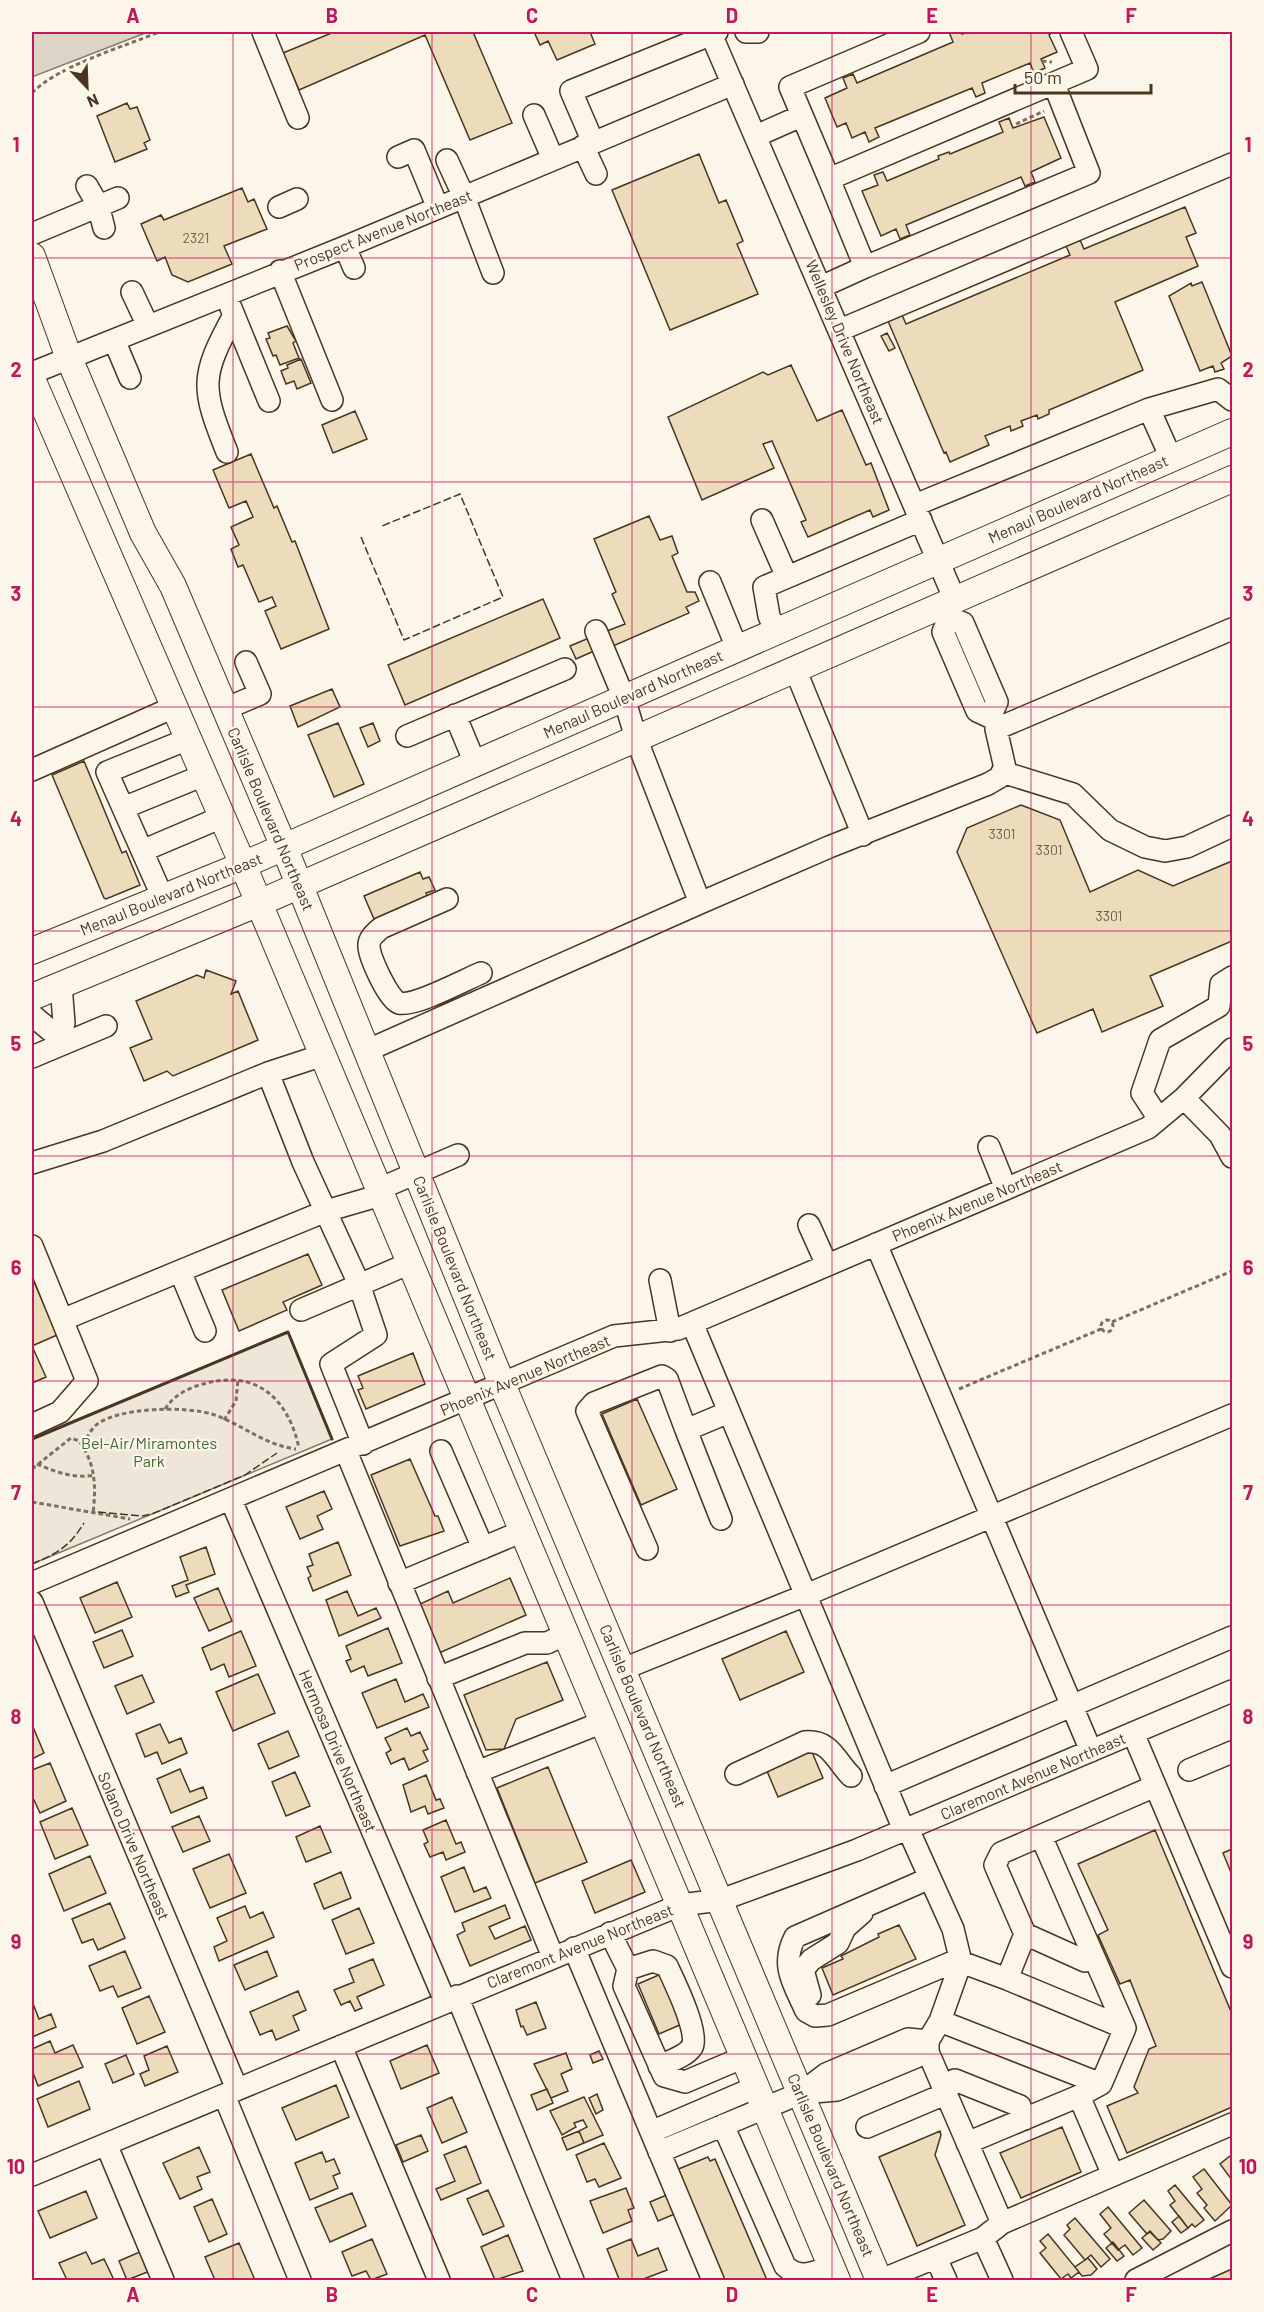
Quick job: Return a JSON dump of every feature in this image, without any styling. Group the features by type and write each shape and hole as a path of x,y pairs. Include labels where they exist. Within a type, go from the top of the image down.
{"main road":[{"name":"Carlisle Boulevard Northeast","path":"32,256 69,358 143,533 173,586 284,847 502,1384 880,2280"},
{"path":"32,379 243,865 834,2273"},
{"name":"Menaul Boulevard Northeast","path":"32,951 243,865 1233,432"},
{"path":"32,997 299,886 795,669 949,608 1233,479"},
{"path":"523,1531 537,1542 550,1558 594,1660 600,1665 623,1669"}],"street":[{"path":"264,32 298,118"},
{"path":"746,32 758,32"},
{"path":"865,267 790,87 919,32"},
{"path":"829,179 1087,69 1071,32"},
{"path":"596,174 572,91 714,33"},
{"name":"Wellesley Drive Northeast","path":"714,33 733,84 939,560 949,608"},
{"name":"Prospect Avenue Northeast","path":"32,374 225,293 438,208 733,84"},
{"path":"821,287 1089,173 1054,84"},
{"path":"534,115 553,159"},
{"path":"756,136 801,116"},
{"path":"398,157 414,150 438,208"},
{"path":"447,160 493,273"},
{"path":"840,330 1233,164"},
{"path":"87,186 98,206 104,228"},
{"path":"32,234 118,198"},
{"path":"345,246 354,268"},
{"path":"280,271 332,400"},
{"path":"132,292 147,326"},
{"path":"225,293 269,401"},
{"path":"227,452 214,419 206,383 213,354 234,315"},
{"path":"114,340 130,378"},
{"path":"776,631 769,616 764,587 918,512 1149,409 1218,389 1233,400"},
{"path":"1149,409 1171,458"},
{"path":"762,520 787,577"},
{"path":"710,582 737,648"},
{"path":"366,1052 700,903 988,784 1000,777 1004,757 993,723 977,711 944,632 949,608"},
{"path":"993,723 1233,629"},
{"path":"596,631 624,698 636,738 700,903"},
{"path":"225,709 260,694 246,662"},
{"path":"407,736 565,669"},
{"path":"795,669 863,834"},
{"path":"32,770 174,707"},
{"path":"455,715 475,763"},
{"path":"163,898 107,772 188,739"},
{"path":"1002,772 1073,794 1110,830 1145,847 1166,851 1187,847 1233,826"},
{"path":"123,808 204,775"},
{"path":"142,851 222,817"},
{"path":"447,899 381,928 372,935 369,946 381,979 391,997 399,1002 411,1002 481,973"},
{"path":"1159,1119 1142,1093 1160,1040 1219,1006 1221,984 1233,977"},
{"path":"60,1037 64,1023 61,985"},
{"path":"32,1016 60,1037"},
{"path":"32,1057 60,1037 106,1026"},
{"name":"Phoenix Avenue Northeast","path":"32,1583 355,1448 614,1336 670,1331 692,1323 1148,1128 1184,1098 1233,1049"},
{"path":"32,1163 103,1141 268,1073 323,1055"},
{"path":"268,1073 358,1284 376,1335 331,1364 355,1448 399,1583 553,1957"},
{"path":"1184,1098 1220,1135 1233,1156"},
{"path":"989,1147 1006,1189"},
{"path":"62,1320 326,1211 380,1192 458,1155"},
{"path":"809,1225 827,1265"},
{"path":"876,1244 1091,1751"},
{"path":"32,1246 87,1381 60,1412 32,1425"},
{"path":"301,1310 410,1263"},
{"path":"180,1271 205,1331"},
{"path":"660,1280 670,1331"},
{"path":"651,2132 761,2098 837,2090 928,2047 940,2021 956,1962 953,1929 885,1786 692,1323"},
{"path":"647,1550 587,1411 594,1403 662,1376 667,1379 721,1520"},
{"path":"686,1430 729,1412"},
{"path":"623,1669 806,1595 991,1515 1233,1415"},
{"path":"441,1450 483,1548"},
{"name":"Hermosa Drive Northeast","path":"231,1500 573,2280"},
{"path":"399,1583 523,1531"},
{"name":"Solano Drive Northeast","path":"32,1602 230,2092 300,2280"},
{"path":"438,1678 525,1643 548,1642 566,1634"},
{"path":"885,1786 1233,1637"},
{"name":"Claremont Avenue Northeast","path":"32,2175 680,1905 721,1900 906,1829 1133,1733 1231,1697"},
{"path":"477,1772 603,1722"},
{"path":"1133,1733 1233,1966"},
{"path":"736,1774 805,1742 815,1741 826,1745 851,1776"},
{"path":"1189,1770 1233,1752"},
{"path":"1094,1957 1085,1961 1025,1934 995,1865 1001,1852 1155,1786"},
{"path":"967,2143 1079,2096 1101,2084 1125,2028 1041,1836"},
{"path":"930,1878 795,1937 787,1961 806,2011 815,2016 828,2015 956,1962"},
{"path":"871,1904 845,1928 838,1943 811,1960 803,1970 811,1996 819,2002 919,1962 956,1962 1007,1979 1125,2028"},
{"path":"610,1933 628,1969 624,1986 664,2076 685,2082 744,2057"},
{"path":"1007,1979 1025,1934"},
{"path":"574,1948 713,2280"},
{"path":"628,1969 653,1961 667,1966 693,2030 694,2043 690,2049 659,2066"},
{"path":"940,2021 1101,2084"},
{"path":"341,2046 439,2280"},
{"path":"928,2047 944,2090 1002,2223"},
{"path":"867,2127 944,2090 955,2080 1020,2106 1025,2119"},
{"path":"1079,2096 1113,2175"},
{"path":"659,2152 723,2126 761,2098"},
{"path":"880,2280 983,2238 1002,2223 1233,2124"},
{"path":"723,2126 785,2266 794,2275 834,2273"},
{"path":"106,2144 163,2280"},
{"path":"1136,2280 1232,2232"},
{"path":"983,2238 1002,2280"},
{"path":"936,2258 946,2280"}],"path":[{"path":"32,93 41,83 94,58 159,32"},
{"path":"1016,124 1043,114 1047,104"},
{"path":"959,1389 1101,1329 1104,1321 1112,1322 1233,1271"},
{"path":"1101,1329 1106,1333 1111,1332 1112,1322"},
{"path":"83,1445 96,1425 106,1420 144,1410 165,1409 199,1412 224,1420 271,1444 302,1451 288,1417 271,1394 255,1382 238,1379 208,1382 190,1388 170,1401 165,1409"},
{"path":"224,1420 236,1401 238,1379"},
{"path":"32,1469 71,1438 76,1438 83,1445 95,1475 96,1492 93,1514"},
{"path":"37,1464 64,1474 82,1477 95,1475"},
{"path":"32,1502 131,1519"}],"green space":[{"name":"Bel-Air/Miramontes Park","path":"288,1332 332,1439 32,1564 32,1439"}],"shaded area":[{"path":"32,32 148,32 32,77"}],"building":[{"path":"334,32 473,32 512,123 470,140 425,35 299,90 283,53"},
{"path":"534,32 590,32 595,44 557,60 548,41 540,45"},
{"path":"949,32 961,32 962,34 969,32 1053,32 1049,35 1057,52 1041,59 1045,68 1034,73 1030,63 982,83 985,93 976,97 972,88 875,128 879,137 869,142 865,132 852,138 846,123 837,127 825,98 847,88 843,78 853,74 857,83 953,42"},
{"path":"127,103 130,109 137,107 150,140 144,143 147,149 115,162 97,116"},
{"path":"1044,117 1061,158 1031,172 1035,182 1025,186 1021,177 906,225 910,235 900,239 896,229 881,236 862,191 878,185 874,175 883,172 887,181 939,159 938,156 949,152 950,154 1003,132 999,122 1009,118 1013,128"},
{"path":"699,154 719,203 726,200 743,241 737,244 758,294 670,330 612,190"},
{"path":"242,188 248,202 254,199 267,229 224,246 232,264 188,282 172,275 165,257 157,261 141,224 161,215 164,220"},
{"path":"1185,207 1196,233 1186,237 1198,266 1115,302 1143,370 1049,410 1049,414 1038,419 1037,415 1021,421 1023,426 1011,431 1010,426 985,436 989,445 950,462 946,452 944,453 888,321 902,315 906,324 1070,255 1066,246 1080,240 1084,249"},
{"path":"1202,282 1232,356 1221,363 1224,369 1215,372 1213,366 1200,371 1169,296 1191,283 1192,286"},
{"path":"287,326 296,341 293,343 299,358 280,365 276,355 273,356 266,339 270,338 268,333"},
{"path":"887,333 895,348 889,351 881,336"},
{"path":"301,359 311,383 297,389 294,381 286,384 281,371 288,368 287,365"},
{"path":"791,365 817,421 842,410 866,465 871,463 889,510 873,517 870,510 808,537 801,522 806,520 772,441 763,444 774,468 702,500 668,417 763,372 768,375"},
{"path":"355,411 367,439 333,453 322,425"},
{"path":"251,454 274,508 277,506 292,542 295,541 329,629 281,649 265,611 276,606 272,597 259,602 243,565 238,567 231,549 239,545 231,527 253,517 246,501 229,508 213,470"},
{"path":"649,516 660,540 672,536 678,553 672,556 687,592 695,592 699,601 686,607 689,613 613,646 607,631 625,624 612,594 616,592 594,539"},
{"path":"543,599 560,638 405,705 388,665"},
{"path":"589,638 594,651 576,659 570,646"},
{"path":"332,689 340,707 298,727 290,706"},
{"path":"338,723 364,784 334,797 308,735"},
{"path":"373,723 380,741 368,747 360,728"},
{"path":"84,761 122,853 126,851 140,885 106,899 52,775"},
{"path":"1021,805 1060,820 1090,892 1138,870 1173,886 1232,861 1232,941 1150,976 1163,1006 1102,1032 1093,1009 1037,1033 957,852 967,828"},
{"path":"420,872 423,879 429,877 435,890 426,893 427,896 374,919 364,896"},
{"path":"206,970 236,981 231,994 238,991 258,1040 173,1076 167,1071 144,1081 130,1048 152,1039 136,1001 197,975 204,978"},
{"path":"308,1254 322,1285 283,1302 287,1310 239,1331 222,1290"},
{"path":"32,1277 57,1335 32,1346"},
{"path":"32,1346 46,1377 32,1383"},
{"path":"413,1353 425,1384 366,1409 358,1390 363,1388 358,1376"},
{"path":"637,1399 677,1489 641,1505 602,1414"},
{"path":"410,1459 444,1531 400,1546 371,1475"},
{"path":"324,1491 332,1509 317,1516 323,1529 300,1539 286,1507"},
{"path":"338,1542 351,1575 313,1591 308,1578 311,1576 307,1567 313,1565 309,1554"},
{"path":"206,1547 215,1574 186,1585 189,1592 176,1597 172,1586 188,1580 180,1557"},
{"path":"510,1578 526,1615 439,1653 418,1605 448,1591 453,1603"},
{"path":"117,1582 132,1617 95,1633 80,1598"},
{"path":"218,1588 232,1621 209,1631 194,1598"},
{"path":"347,1591 358,1616 376,1608 381,1618 339,1636 326,1600"},
{"path":"388,1628 402,1663 368,1676 364,1666 351,1672 346,1661 351,1659 346,1646"},
{"path":"122,1630 133,1656 104,1668 93,1642"},
{"path":"241,1631 256,1666 229,1677 224,1664 211,1670 202,1648"},
{"path":"786,1631 804,1672 740,1700 722,1659"},
{"path":"547,1662 563,1700 516,1719 504,1749 486,1750 464,1695"},
{"path":"258,1674 275,1713 233,1731 216,1692"},
{"path":"142,1675 154,1702 127,1714 115,1686"},
{"path":"396,1679 405,1702 423,1694 429,1707 377,1728 362,1693"},
{"path":"160,1724 169,1743 181,1738 187,1753 162,1764 157,1752 145,1757 136,1734"},
{"path":"32,1728 44,1753 32,1759"},
{"path":"407,1728 411,1736 420,1732 428,1749 423,1751 428,1761 409,1770 404,1758 391,1764 386,1753 391,1750 385,1738"},
{"path":"288,1731 299,1756 269,1769 258,1744"},
{"path":"809,1745 823,1778 778,1797 764,1764"},
{"path":"50,1763 66,1801 40,1813 34,1800 32,1801 32,1770"},
{"path":"548,1767 587,1862 535,1883 497,1788"},
{"path":"180,1769 190,1792 203,1787 207,1798 171,1813 157,1779"},
{"path":"295,1772 310,1806 286,1816 272,1782"},
{"path":"426,1775 436,1800 440,1799 444,1808 428,1814 425,1806 411,1812 403,1785"},
{"path":"72,1808 88,1845 55,1859 40,1822"},
{"path":"199,1816 210,1841 183,1852 172,1827"},
{"path":"446,1820 456,1844 461,1842 465,1852 446,1860 443,1852 430,1857 424,1844 428,1842 423,1830"},
{"path":"320,1826 331,1852 306,1862 296,1837"},
{"path":"1155,1830 1232,2014 1232,2107 1127,2153 1107,2106 1138,2093 1134,2087 1149,2049 1156,2046 1130,1980 1120,1984 1098,1935 1108,1930 1078,1864"},
{"path":"1232,1849 1232,1875 1223,1853"},
{"path":"229,1854 246,1893 210,1908 193,1869"},
{"path":"90,1856 106,1893 64,1911 49,1874"},
{"path":"631,1860 645,1892 595,1913 582,1881"},
{"path":"464,1867 474,1892 486,1887 491,1898 455,1912 441,1877"},
{"path":"341,1872 351,1898 324,1909 314,1884"},
{"path":"110,1903 125,1938 98,1950 93,1939 82,1943 72,1919"},
{"path":"505,1905 510,1918 489,1927 495,1939 525,1926 531,1940 470,1966 457,1935 465,1931 462,1923"},
{"path":"245,1906 250,1918 263,1912 274,1937 219,1961 214,1947 227,1941 217,1918"},
{"path":"359,1908 374,1943 346,1954 332,1920"},
{"path":"899,1925 916,1959 833,1995 822,1968 843,1959 841,1956 879,1937 878,1934"},
{"path":"125,1951 141,1988 118,1997 113,1986 100,1991 89,1966"},
{"path":"267,1951 277,1976 245,1990 234,1965"},
{"path":"373,1959 384,1985 357,1997 362,2008 355,2011 350,2001 341,2005 334,1990 354,1982 349,1969"},
{"path":"661,1974 682,2024 659,2034 638,1984"},
{"path":"298,1991 306,2010 293,2016 299,2030 276,2040 272,2030 260,2035 250,2012"},
{"path":"149,1996 165,2032 137,2044 122,2008"},
{"path":"32,2001 39,2019 51,2014 56,2027 32,2037"},
{"path":"536,2002 546,2028 527,2035 523,2026 521,2027 516,2010"},
{"path":"50,2041 55,2053 73,2045 83,2067 38,2086 32,2070 32,2049"},
{"path":"427,2045 439,2073 401,2089 390,2061"},
{"path":"167,2046 178,2072 145,2086 140,2074 149,2070 144,2056"},
{"path":"599,2051 603,2059 593,2063 590,2055"},
{"path":"566,2053 572,2069 561,2074 568,2091 551,2098 534,2064"},
{"path":"126,2055 134,2074 113,2083 105,2064"},
{"path":"79,2081 90,2109 48,2127 37,2099"},
{"path":"336,2085 349,2117 296,2140 282,2108"},
{"path":"547,2089 553,2103 537,2110 531,2095"},
{"path":"597,2094 603,2110 596,2114 589,2098"},
{"path":"452,2097 467,2132 442,2143 427,2108"},
{"path":"584,2097 603,2135 584,2143 579,2131 587,2127 583,2120 574,2123 576,2127 562,2135 550,2111"},
{"path":"1062,2127 1081,2172 1021,2198 1000,2153"},
{"path":"579,2131 584,2143 567,2150 562,2138"},
{"path":"940,2131 935,2155 965,2225 917,2246 879,2157"},
{"path":"421,2135 428,2151 403,2162 396,2145"},
{"path":"604,2143 621,2178 599,2187 595,2179 587,2182 576,2155"},
{"path":"466,2146 481,2183 441,2200 436,2189 455,2181 444,2155"},
{"path":"199,2147 210,2172 197,2177 202,2189 180,2199 163,2163"},
{"path":"322,2152 326,2162 334,2159 340,2173 333,2176 338,2188 310,2200 295,2163"},
{"path":"1230,2156 1232,2158 1232,2180 1220,2164"},
{"path":"708,2157 710,2161 715,2159 767,2280 723,2280 676,2170"},
{"path":"1204,2169 1232,2205 1215,2221 1204,2208 1207,2205 1197,2193 1202,2189 1193,2177"},
{"path":"1175,2185 1204,2220 1195,2227 1192,2224 1188,2228 1170,2205 1175,2201 1168,2191"},
{"path":"626,2188 634,2208 628,2210 632,2221 603,2233 590,2201"},
{"path":"488,2190 504,2226 483,2235 467,2199"},
{"path":"86,2191 97,2218 50,2238 38,2211"},
{"path":"352,2193 366,2226 330,2242 315,2208"},
{"path":"669,2194 677,2213 658,2221 650,2202"},
{"path":"212,2199 227,2234 209,2242 194,2207"},
{"path":"1144,2200 1171,2231 1163,2239 1158,2240 1150,2232 1147,2234 1129,2213"},
{"path":"1108,2207 1142,2248 1133,2255 1125,2245 1118,2250 1104,2234 1111,2228 1100,2214"},
{"path":"1179,2216 1188,2228 1181,2233 1172,2222"},
{"path":"1075,2218 1110,2259 1101,2267 1091,2255 1085,2260 1064,2235 1070,2229 1067,2225"},
{"path":"1150,2231 1161,2243 1153,2250 1142,2238"},
{"path":"1048,2234 1079,2272 1071,2278 1068,2274 1061,2279 1040,2253 1046,2248 1040,2241"},
{"path":"508,2235 523,2271 495,2280 481,2247"},
{"path":"372,2239 387,2274 371,2280 366,2271 352,2276 342,2252"},
{"path":"631,2239 638,2256 658,2248 667,2270 641,2280 617,2280 619,2279 607,2249"},
{"path":"1113,2242 1124,2256 1117,2261 1106,2248"},
{"path":"239,2243 255,2280 215,2280 205,2257"},
{"path":"142,2251 150,2271 127,2280 119,2261"},
{"path":"86,2252 92,2264 104,2259 114,2280 67,2280 59,2263"},
{"path":"1088,2258 1097,2269 1091,2275 1082,2276 1075,2267"},
{"path":"1232,2269 1232,2280 1207,2280"}],"fence":[{"path":"361,537 404,640 503,597 460,494 382,526"},
{"path":"98,1512 142,1516 152,1514 245,1475 277,1453"},
{"path":"32,1564 62,1548 84,1523"}],"wall":[{"path":"32,1439 288,1332 332,1439"}]}
